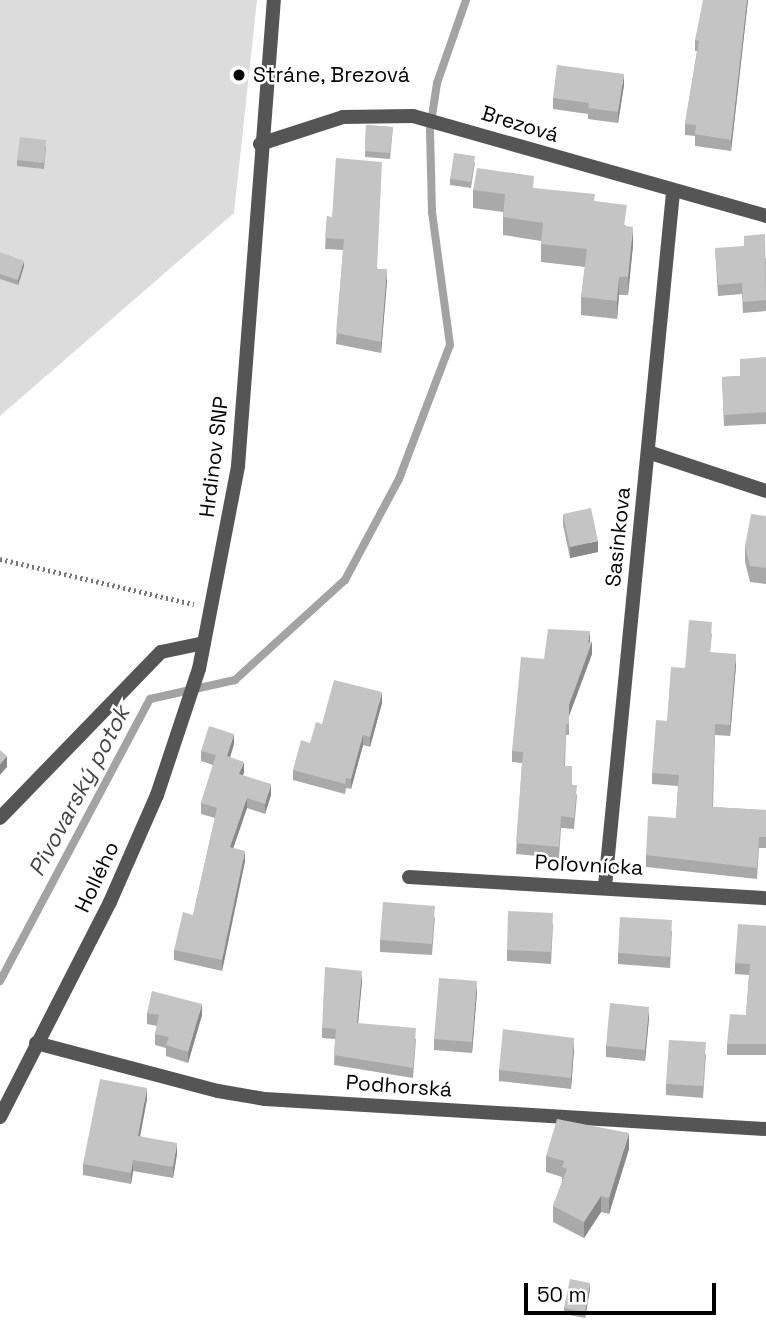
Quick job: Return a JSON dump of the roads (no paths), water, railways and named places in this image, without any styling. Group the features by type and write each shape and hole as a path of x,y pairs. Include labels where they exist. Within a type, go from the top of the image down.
{"street":[{"name":"Hrdinov SNP","path":"204,643 238,466 260,144 274,0"},
{"name":"Brezová","path":"260,144 343,117 413,116 673,192 766,216"},
{"name":"Sasinkova","path":"605,886 673,192"},
{"path":"648,452 766,491"},
{"path":"0,818 161,652 204,643"},
{"name":"Hollého","path":"0,1117 110,902 157,795 189,704 204,643"},
{"name":"Poľovnícka","path":"410,877 605,886 766,898"},
{"name":"Podhorská","path":"36,1043 218,1091 265,1099 766,1129"}],"waterway":[{"name":"Pivovarský potok","path":"0,981 150,699 235,680 345,580 399,479 450,345 432,212 430,129 437,83 466,0"}],"place":[{"name":"Stráne, Brezová","path":"239,75"}]}
